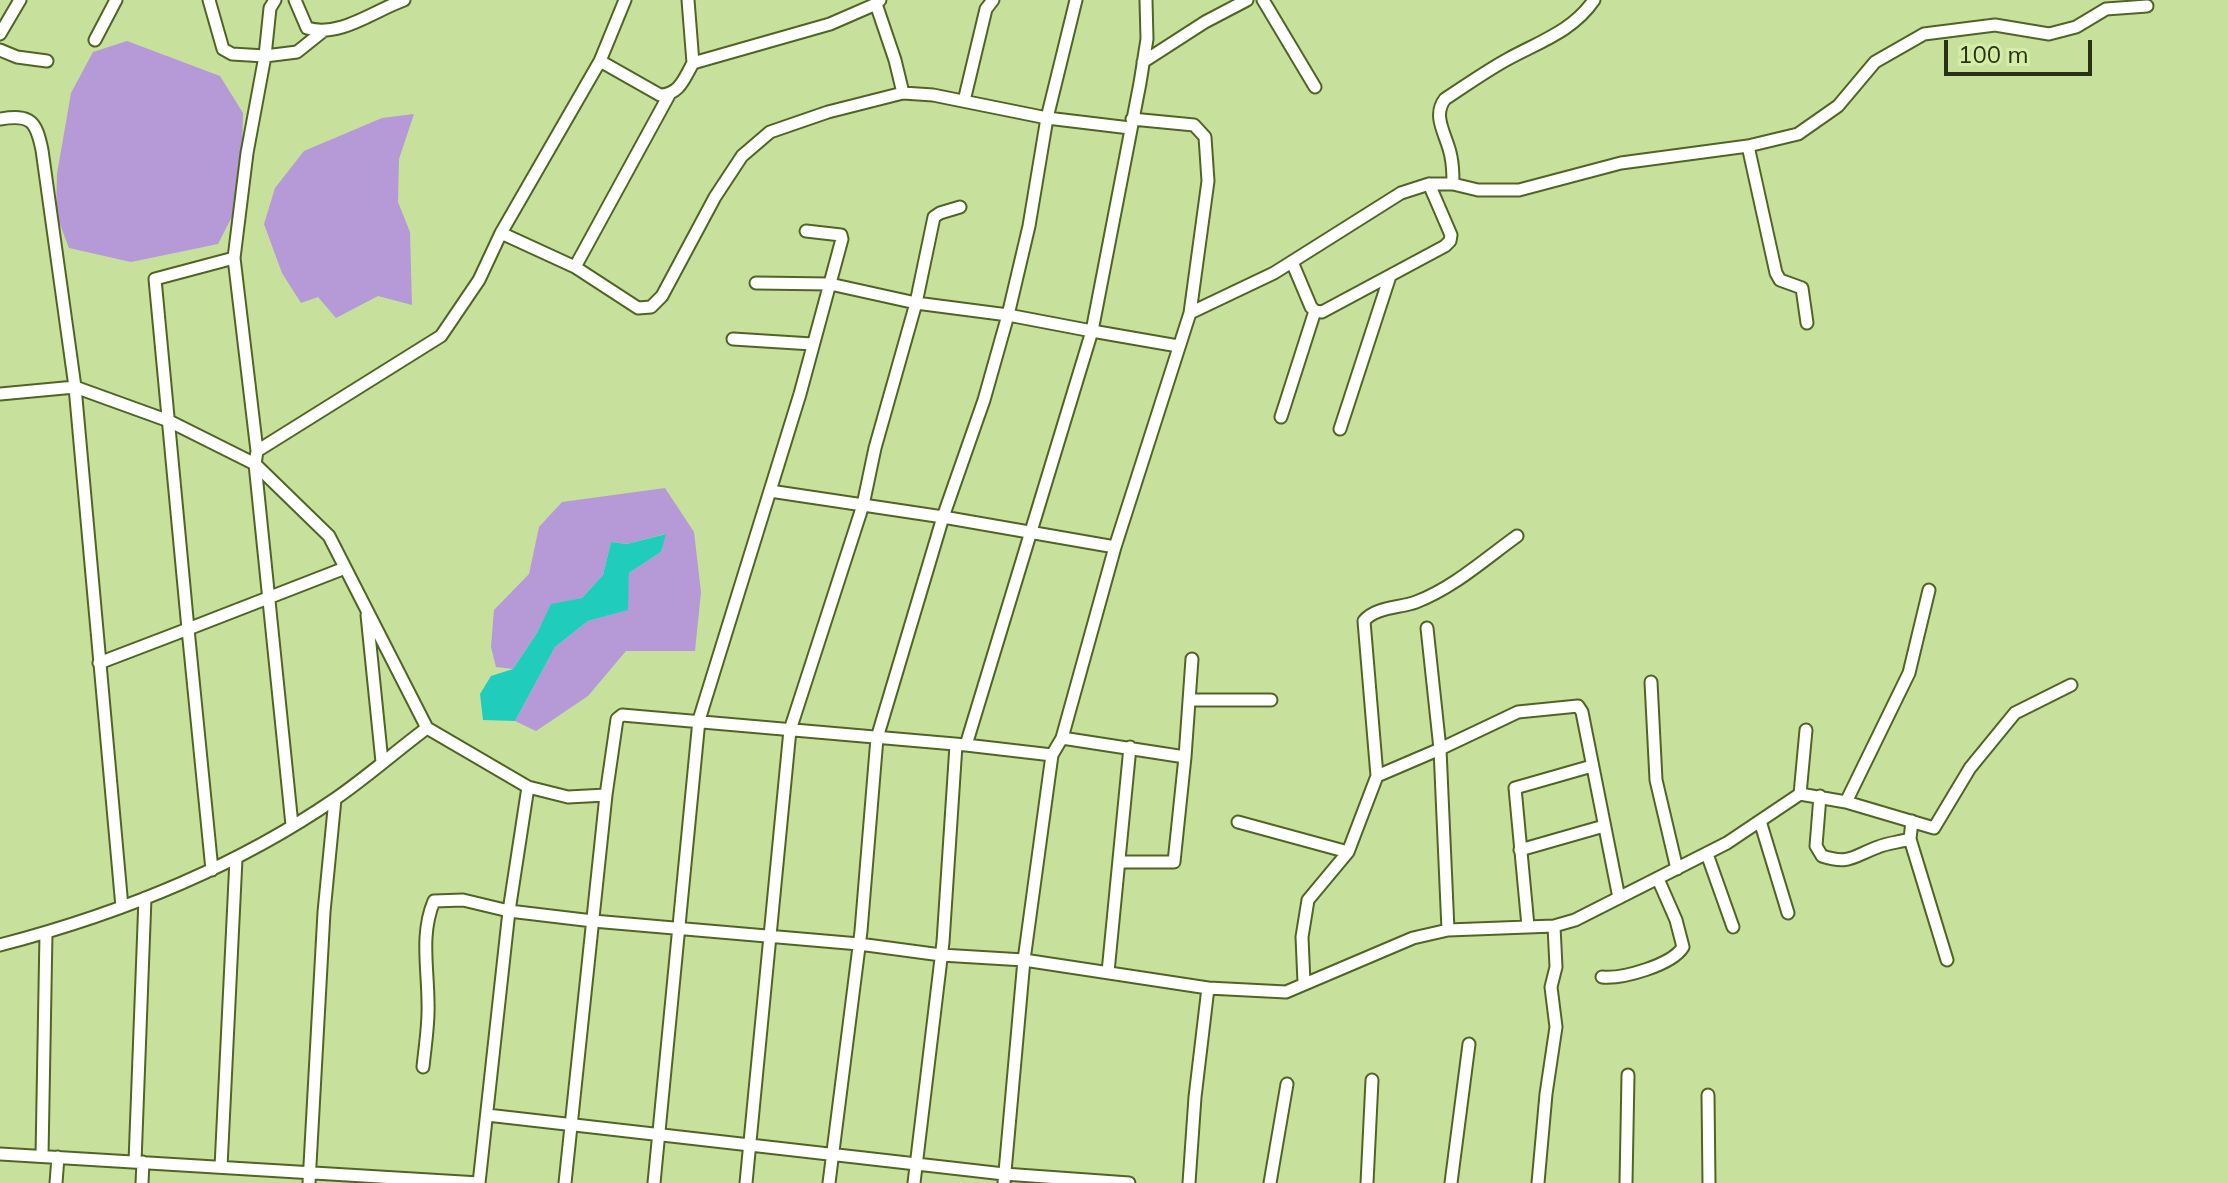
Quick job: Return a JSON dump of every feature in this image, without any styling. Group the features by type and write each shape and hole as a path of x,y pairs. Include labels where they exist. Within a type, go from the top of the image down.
{"street":[{"path":"0,34 20,0"},
{"path":"95,40 116,0"},
{"path":"209,0 223,49 232,54 265,56 297,52 322,32 352,24 384,3 404,0"},
{"path":"275,0 270,8 234,258 292,825"},
{"path":"295,0 307,28 322,32"},
{"path":"256,458 441,336 479,280 501,233 600,61 625,0"},
{"path":"600,61 660,95 669,95 678,90 693,63 688,0"},
{"path":"964,101 986,9 993,0"},
{"path":"829,1183 859,944 877,738 1008,315 1029,226 1047,118 1076,0"},
{"path":"914,1183 941,955 961,745 1032,532 1092,331 1147,39 1146,0"},
{"path":"1143,62 1205,22 1247,0"},
{"path":"1263,0 1315,87"},
{"path":"1453,184 1452,157 1439,117 1439,107 1445,99 1507,59 1555,36 1585,12 1594,0"},
{"path":"693,63 830,24 878,2 903,93"},
{"path":"1190,313 1292,262 1401,193 1429,184 1453,184 1478,190 1519,190 1621,163 1748,146 1798,134 1838,106 1875,62 1924,34 1995,25 2049,34 2076,27 2106,9 2147,6"},
{"path":"0,50 17,57 47,61"},
{"path":"501,233 575,267 638,308 651,307 662,296 715,197 742,156 770,132 828,112 903,93 933,95 1047,118 1194,125 1205,137 1208,181 1190,313 1115,547 1062,738 1052,755 1024,960 1004,1178"},
{"path":"575,267 669,95"},
{"path":"0,119 30,120 37,127 42,150 75,387 122,907"},
{"path":"1748,146 1776,273 1780,280 1802,288 1807,323"},
{"path":"1315,311 1322,312 1450,241 1451,235 1429,184"},
{"path":"746,1183 790,730 863,505 875,448 916,303 934,217 960,207"},
{"path":"654,1183 699,720 800,394 841,235 806,231"},
{"path":"212,870 155,279 234,258"},
{"path":"1281,417 1315,311 1292,262"},
{"path":"1340,429 1390,276"},
{"path":"756,283 830,284 916,303 1008,315 1178,346"},
{"path":"733,339 812,344"},
{"path":"0,394 75,387 169,421 256,458 329,536 427,728 528,787 568,797 606,795"},
{"path":"770,491 1115,547"},
{"path":"1304,983 1302,937 1308,900 1348,852 1377,776 1364,621 1374,613 1417,602 1457,580 1517,536"},
{"path":"99,663 345,568"},
{"path":"1846,802 1909,673 1929,590"},
{"path":"366,609 382,762"},
{"path":"1427,628 1440,749 1448,930"},
{"path":"1121,862 1174,862 1191,700 1192,659"},
{"path":"1651,682 1656,780 1677,869"},
{"path":"423,1067 428,1006 425,940 434,901 463,900 509,911 593,921 859,944 941,955 1024,960 1208,988 1286,992 1413,938 1448,930 1554,926 1575,920 1707,854 1800,794 1846,802 1934,828 1970,768 2015,713 2071,685"},
{"path":"1191,700 1271,700"},
{"path":"1377,776 1518,712 1578,706 1582,712 1619,898"},
{"path":"565,1183 606,795 617,719 622,715 699,720 1052,755"},
{"path":"0,945 122,907 236,859 335,799 427,728"},
{"path":"1800,794 1806,730"},
{"path":"1062,738 1185,757"},
{"path":"1108,972 1130,747"},
{"path":"1528,926 1515,788 1592,766"},
{"path":"0,1154 226,1168 309,1178 479,1183 509,911 528,787"},
{"path":"1820,796 1816,846 1822,856 1837,861 1859,857 1878,846 1910,839"},
{"path":"309,1178 324,912 335,799"},
{"path":"1760,821 1788,913"},
{"path":"1912,821 1910,839 1947,960"},
{"path":"1238,822 1348,852"},
{"path":"1520,850 1604,826"},
{"path":"1707,854 1733,927"},
{"path":"230,1183 226,1168 236,859"},
{"path":"1602,977 1617,978 1635,973 1679,954 1683,947 1676,920 1658,879"},
{"path":"142,1183 139,1162 145,898"},
{"path":"1538,1183 1556,1027 1551,987 1556,967 1554,926"},
{"path":"42,1156 46,933"},
{"path":"1189,1183 1208,988"},
{"path":"1451,1183 1469,1044"},
{"path":"1626,1183 1628,1075"},
{"path":"1367,1183 1372,1080"},
{"path":"1270,1183 1287,1084"},
{"path":"1708,1095 1709,1183"},
{"path":"487,1115 916,1162 1004,1178 1129,1183"},
{"path":"56,1183 58,1157"}],"shaded area":[{"path":"127,41 220,76 243,113 241,199 218,244 131,262 69,248 56,214 57,174 71,93 93,52"},
{"path":"414,114 399,159 398,202 410,232 412,305 378,296 336,318 318,297 301,303 282,273 264,224 275,188 304,151 382,118"},
{"path":"665,488 694,532 701,592 695,651 626,651 588,696 536,731 515,721 555,647 588,621 627,610 629,573 661,552 665,534 627,544 611,542 603,575 582,598 551,605 513,669 496,667 491,647 494,610 529,574 539,527 562,502"}],"water":[{"path":"666,534 661,552 629,573 628,610 588,621 555,647 515,721 483,720 480,694 491,676 513,669 537,633 551,604 582,598 603,575 611,542 627,544"}]}
